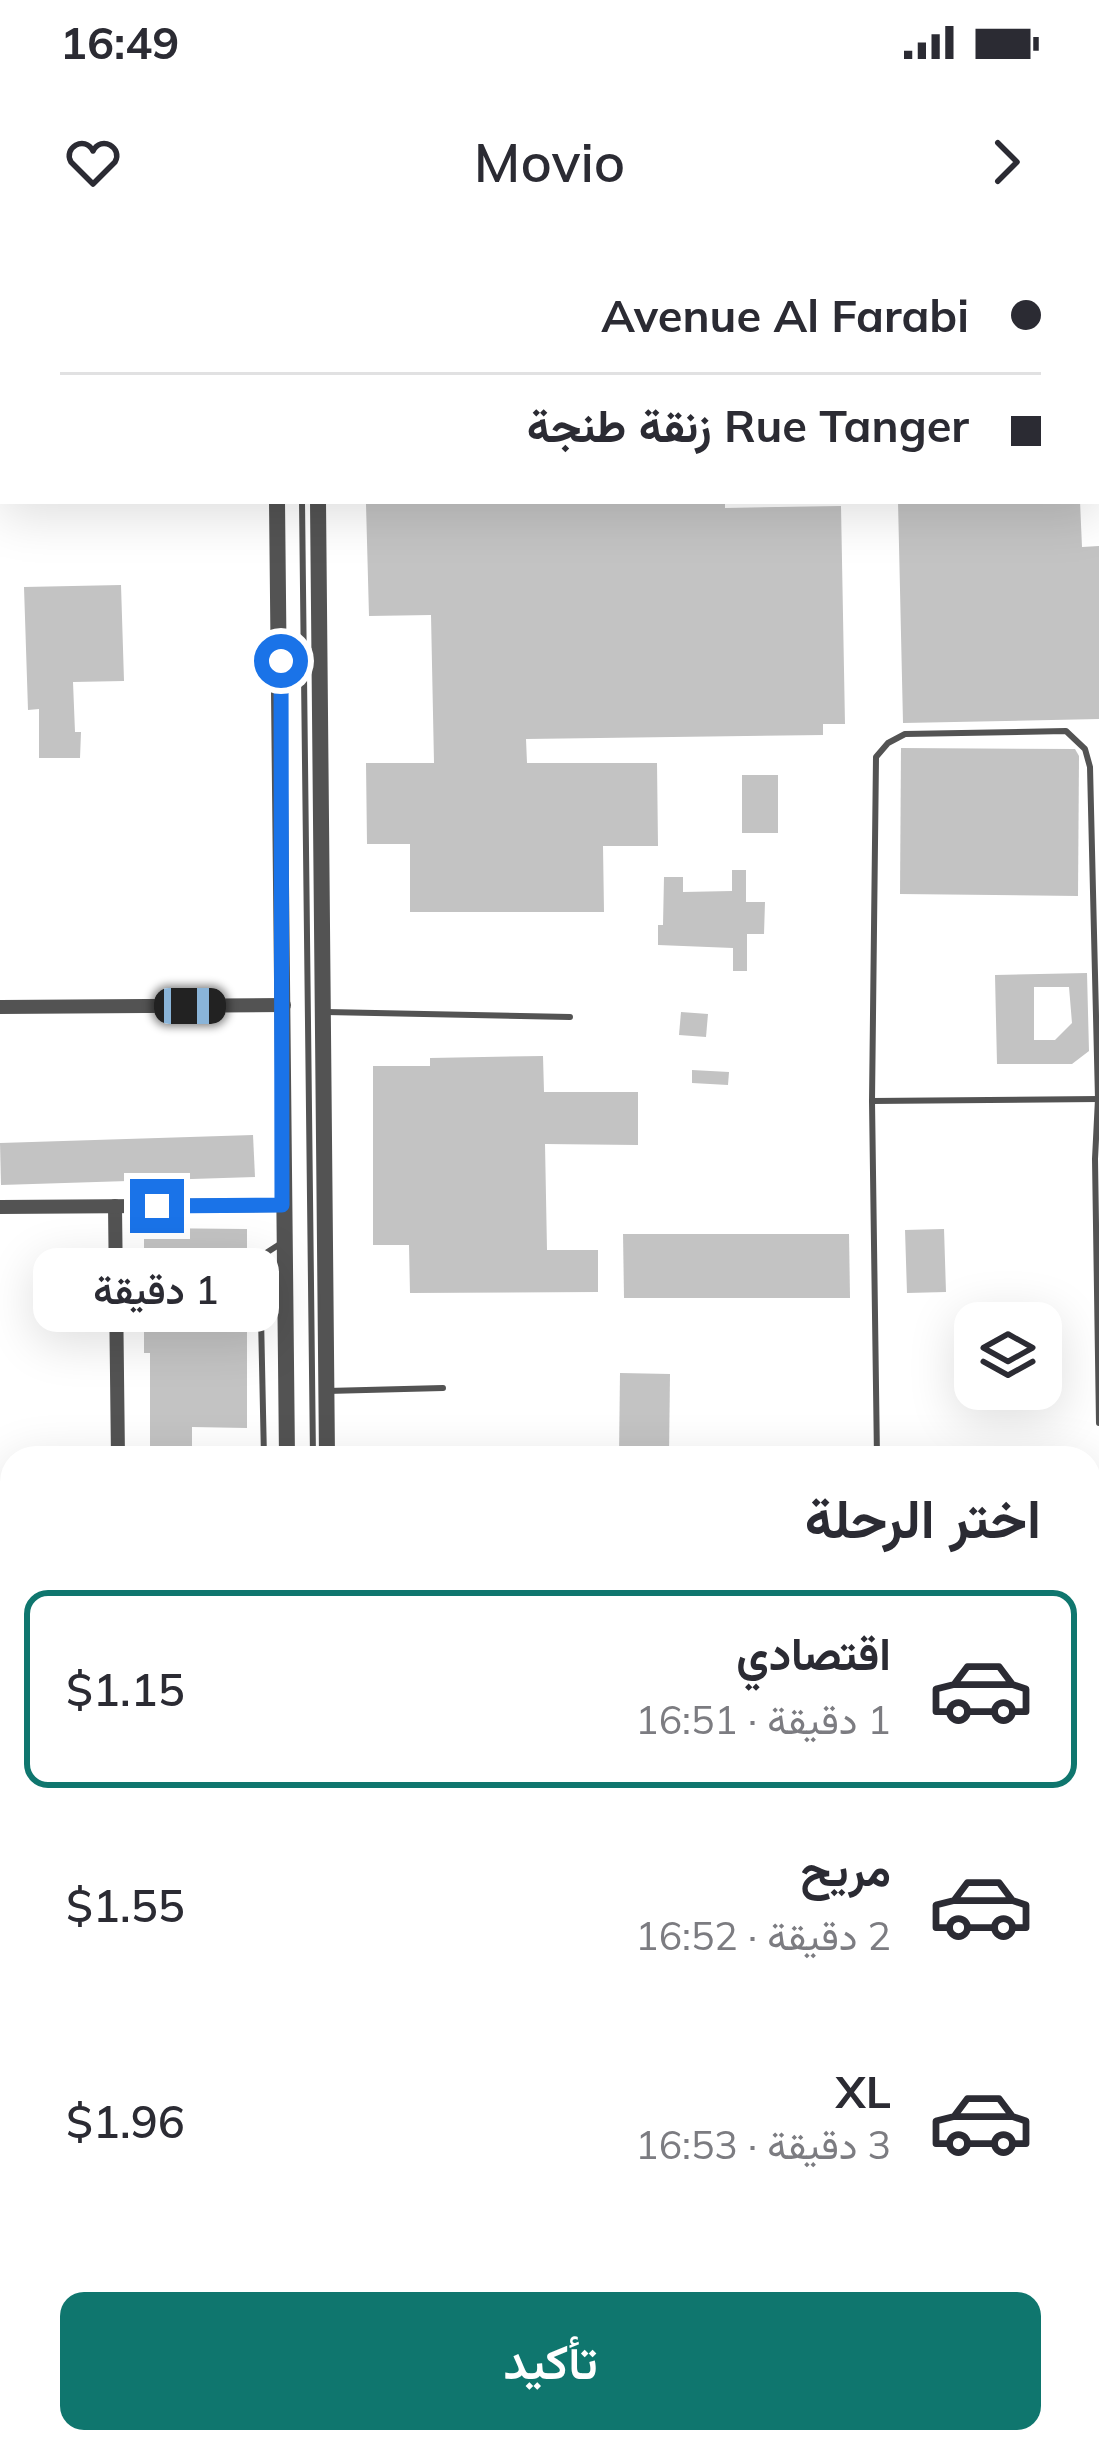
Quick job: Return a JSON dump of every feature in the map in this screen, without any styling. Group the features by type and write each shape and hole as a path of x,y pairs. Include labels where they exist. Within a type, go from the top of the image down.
{"street":[{"path":"277,504 287,1446"},
{"path":"318,504 327,1446"},
{"path":"0,1007 284,1005"},
{"path":"0,1207 282,1205"},
{"path":"115,1206 118,1446"}],"lane":[{"path":"304,504 314,1446"},
{"path":"877,1446 872,1100 876,757 905,734 1066,731 1078,738 1090,767 1099,1423"},
{"path":"322,1012 570,1017"},
{"path":"872,1100 1098,1099"},
{"path":"264,1446 261,1263 269,1249 284,1243"},
{"path":"326,1391 443,1388"}],"building":[{"path":"366,504 841,506 845,724 823,724 823,735 526,739 527,763 657,763 658,846 603,846 604,912 410,912 410,844 367,844 366,763 434,763 431,615 369,616"},
{"path":"898,504 1080,504 1082,547 1099,546 1099,719 903,723"},
{"path":"121,585 124,681 73,682 80,758 39,758 39,709 28,710 24,587"},
{"path":"901,748 1075,749 1079,756 1078,896 900,894"},
{"path":"742,775 778,775 778,833 742,833"},
{"path":"732,870 746,870 746,902 765,902 764,934 747,934 747,971 733,971 733,948 658,945 664,877 683,877 683,892 732,891"},
{"path":"1087,973 1089,1051 1072,1064 997,1064 995,975","holes":["1034,987 1069,987 1072,1023 1055,1040 1034,1040"]},
{"path":"681,1012 708,1014 706,1037 679,1035"},
{"path":"543,1056 544,1092 638,1092 638,1145 545,1144 547,1250 598,1250 598,1292 410,1293 409,1245 373,1245 373,1066 430,1066 430,1058"},
{"path":"692,1070 729,1072 728,1085 692,1083"},
{"path":"253,1135 255,1177 1,1185 0,1143"},
{"path":"144,1228 247,1229 247,1428 192,1427 192,1446 150,1446 150,1353 144,1353"},
{"path":"944,1229 946,1292 907,1293 905,1230"},
{"path":"623,1234 849,1234 850,1298 624,1298"},
{"path":"620,1373 670,1374 669,1446 619,1446"}],"route":[{"path":"157,1206 282,1205 281,661"}]}
